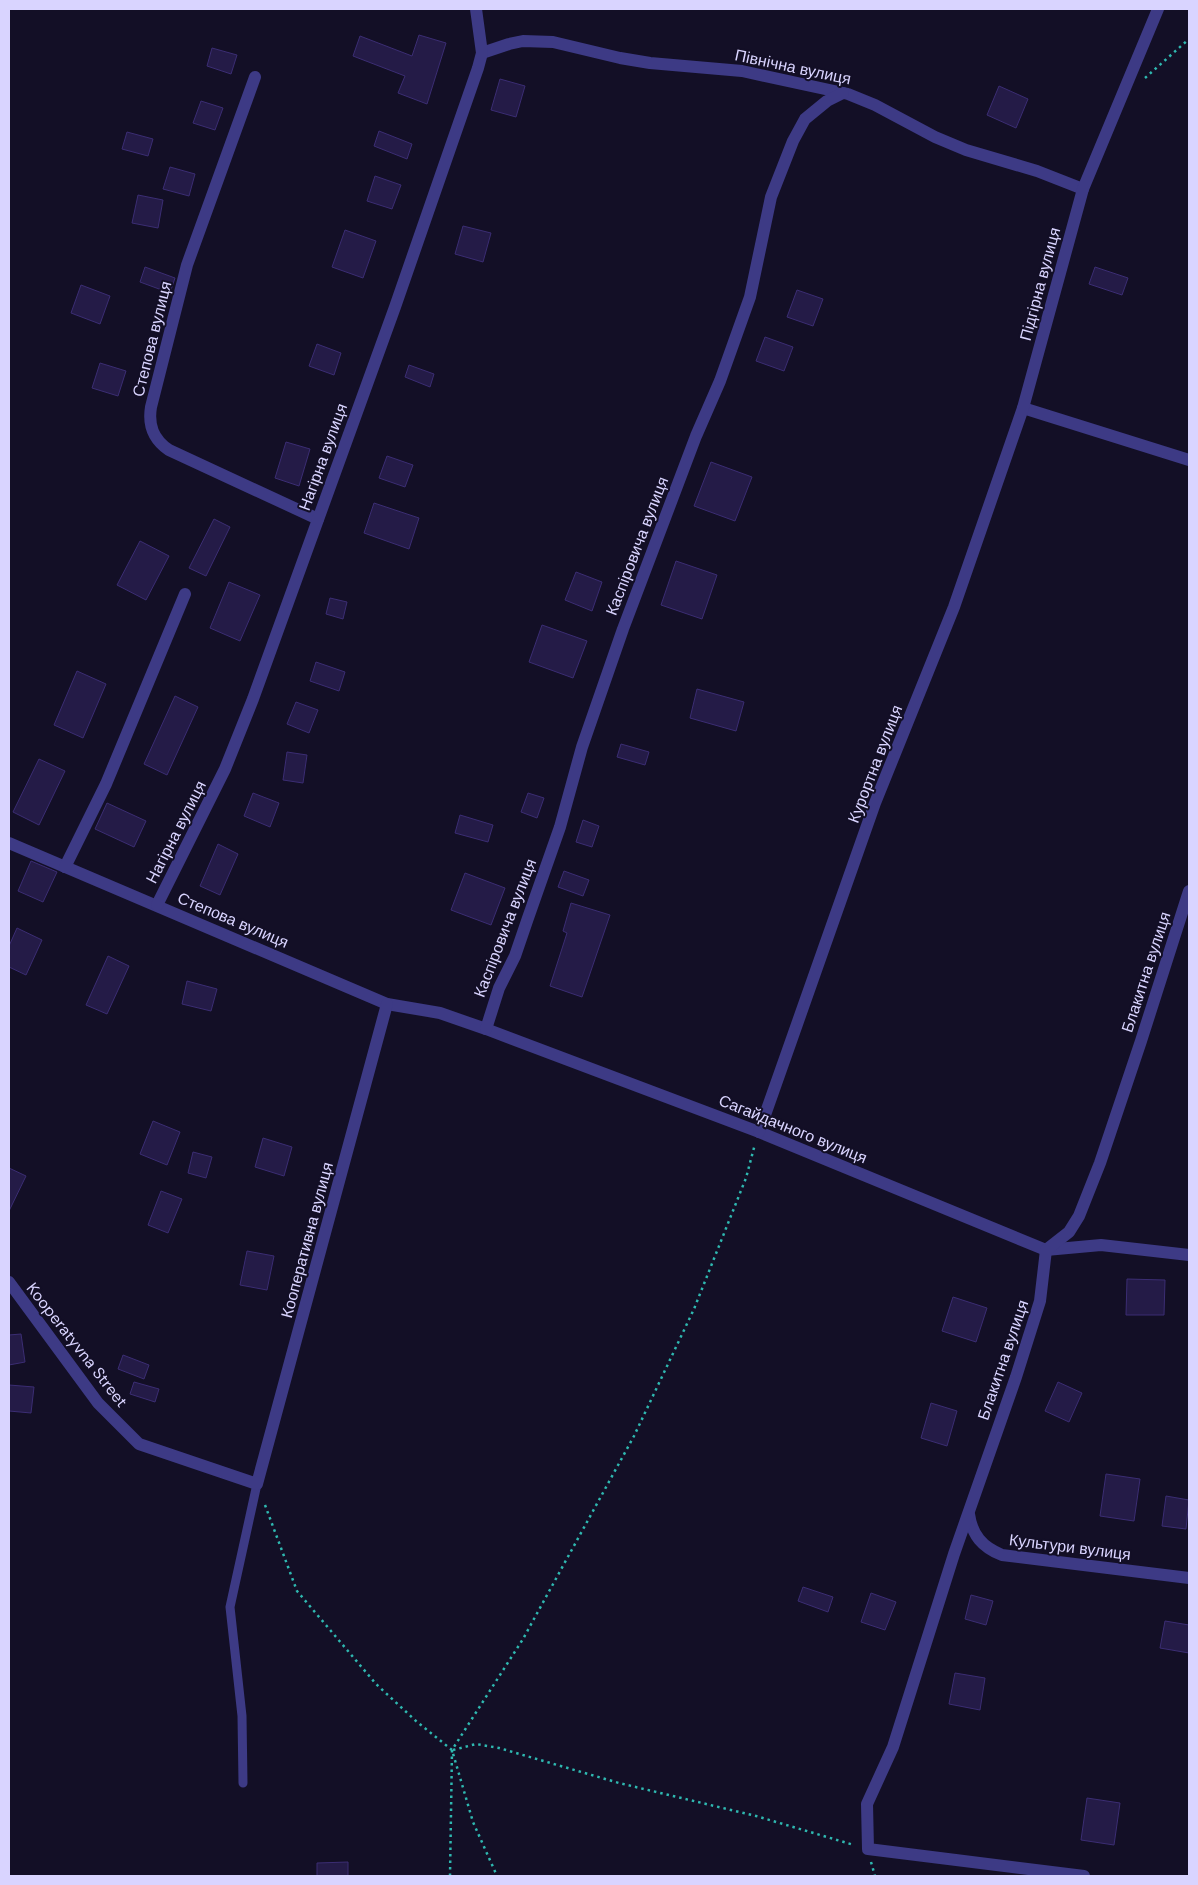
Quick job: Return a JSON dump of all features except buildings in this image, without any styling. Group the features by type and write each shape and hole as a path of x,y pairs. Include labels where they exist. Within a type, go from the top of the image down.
{"street":[{"name":"Нагірна вулиця","path":"157,905 225,769 253,699 398,298 482,53 476,9"},
{"name":"Підгірна вулиця","path":"1023,408 1083,189 1158,9"},
{"name":"Північна вулиця","path":"482,53 523,41 553,42 650,63 742,71 843,93 875,105 935,137 966,150 1037,171 1083,189"},
{"name":"Степова вулиця","path":"255,77 187,265 151,407 150,423 156,439 169,450 318,519"},
{"name":"Каспіровича вулиця","path":"486,1029 499,988 515,956 560,827 582,748 623,629 696,436 720,381 750,297 771,197 805,119 827,101 843,93"},
{"path":"1023,408 1189,460"},
{"name":"Курортна вулиця","path":"759,1132 875,803 954,607 1023,408"},
{"path":"65,867 106,784 185,594"},
{"name":"Степова вулиця","path":"9,843 387,1004"},
{"name":"Блакитна вулиця","path":"868,1849 867,1804 893,1747 954,1554 1040,1301 1046,1250 1069,1232 1079,1216 1100,1163 1189,891"},
{"name":"Сагайдачного вулиця","path":"387,1004 440,1013 486,1029 759,1132 1046,1250 1101,1245 1189,1255"},
{"name":"Кооперативна вулиця","path":"257,1484 387,1004"},
{"name":"Kooperatyvna Street","path":"9,1282 98,1403 139,1444 257,1484"},
{"name":"Культури вулиця","path":"969,1514 971,1525 982,1544 991,1551 1002,1555 1189,1578"},
{"path":"868,1849 1084,1876"}],"lane":[{"path":"243,1783 242,1716 230,1607 257,1484"}],"path":[{"path":"1143,80 1189,39"},
{"path":"450,1876 452,1750 524,1638 634,1436 694,1309 746,1178 759,1132"},
{"path":"257,1484 297,1591 376,1684 416,1721 452,1750 473,1822 497,1876"},
{"path":"452,1750 476,1744 499,1748 619,1782 756,1816 868,1849"}]}
